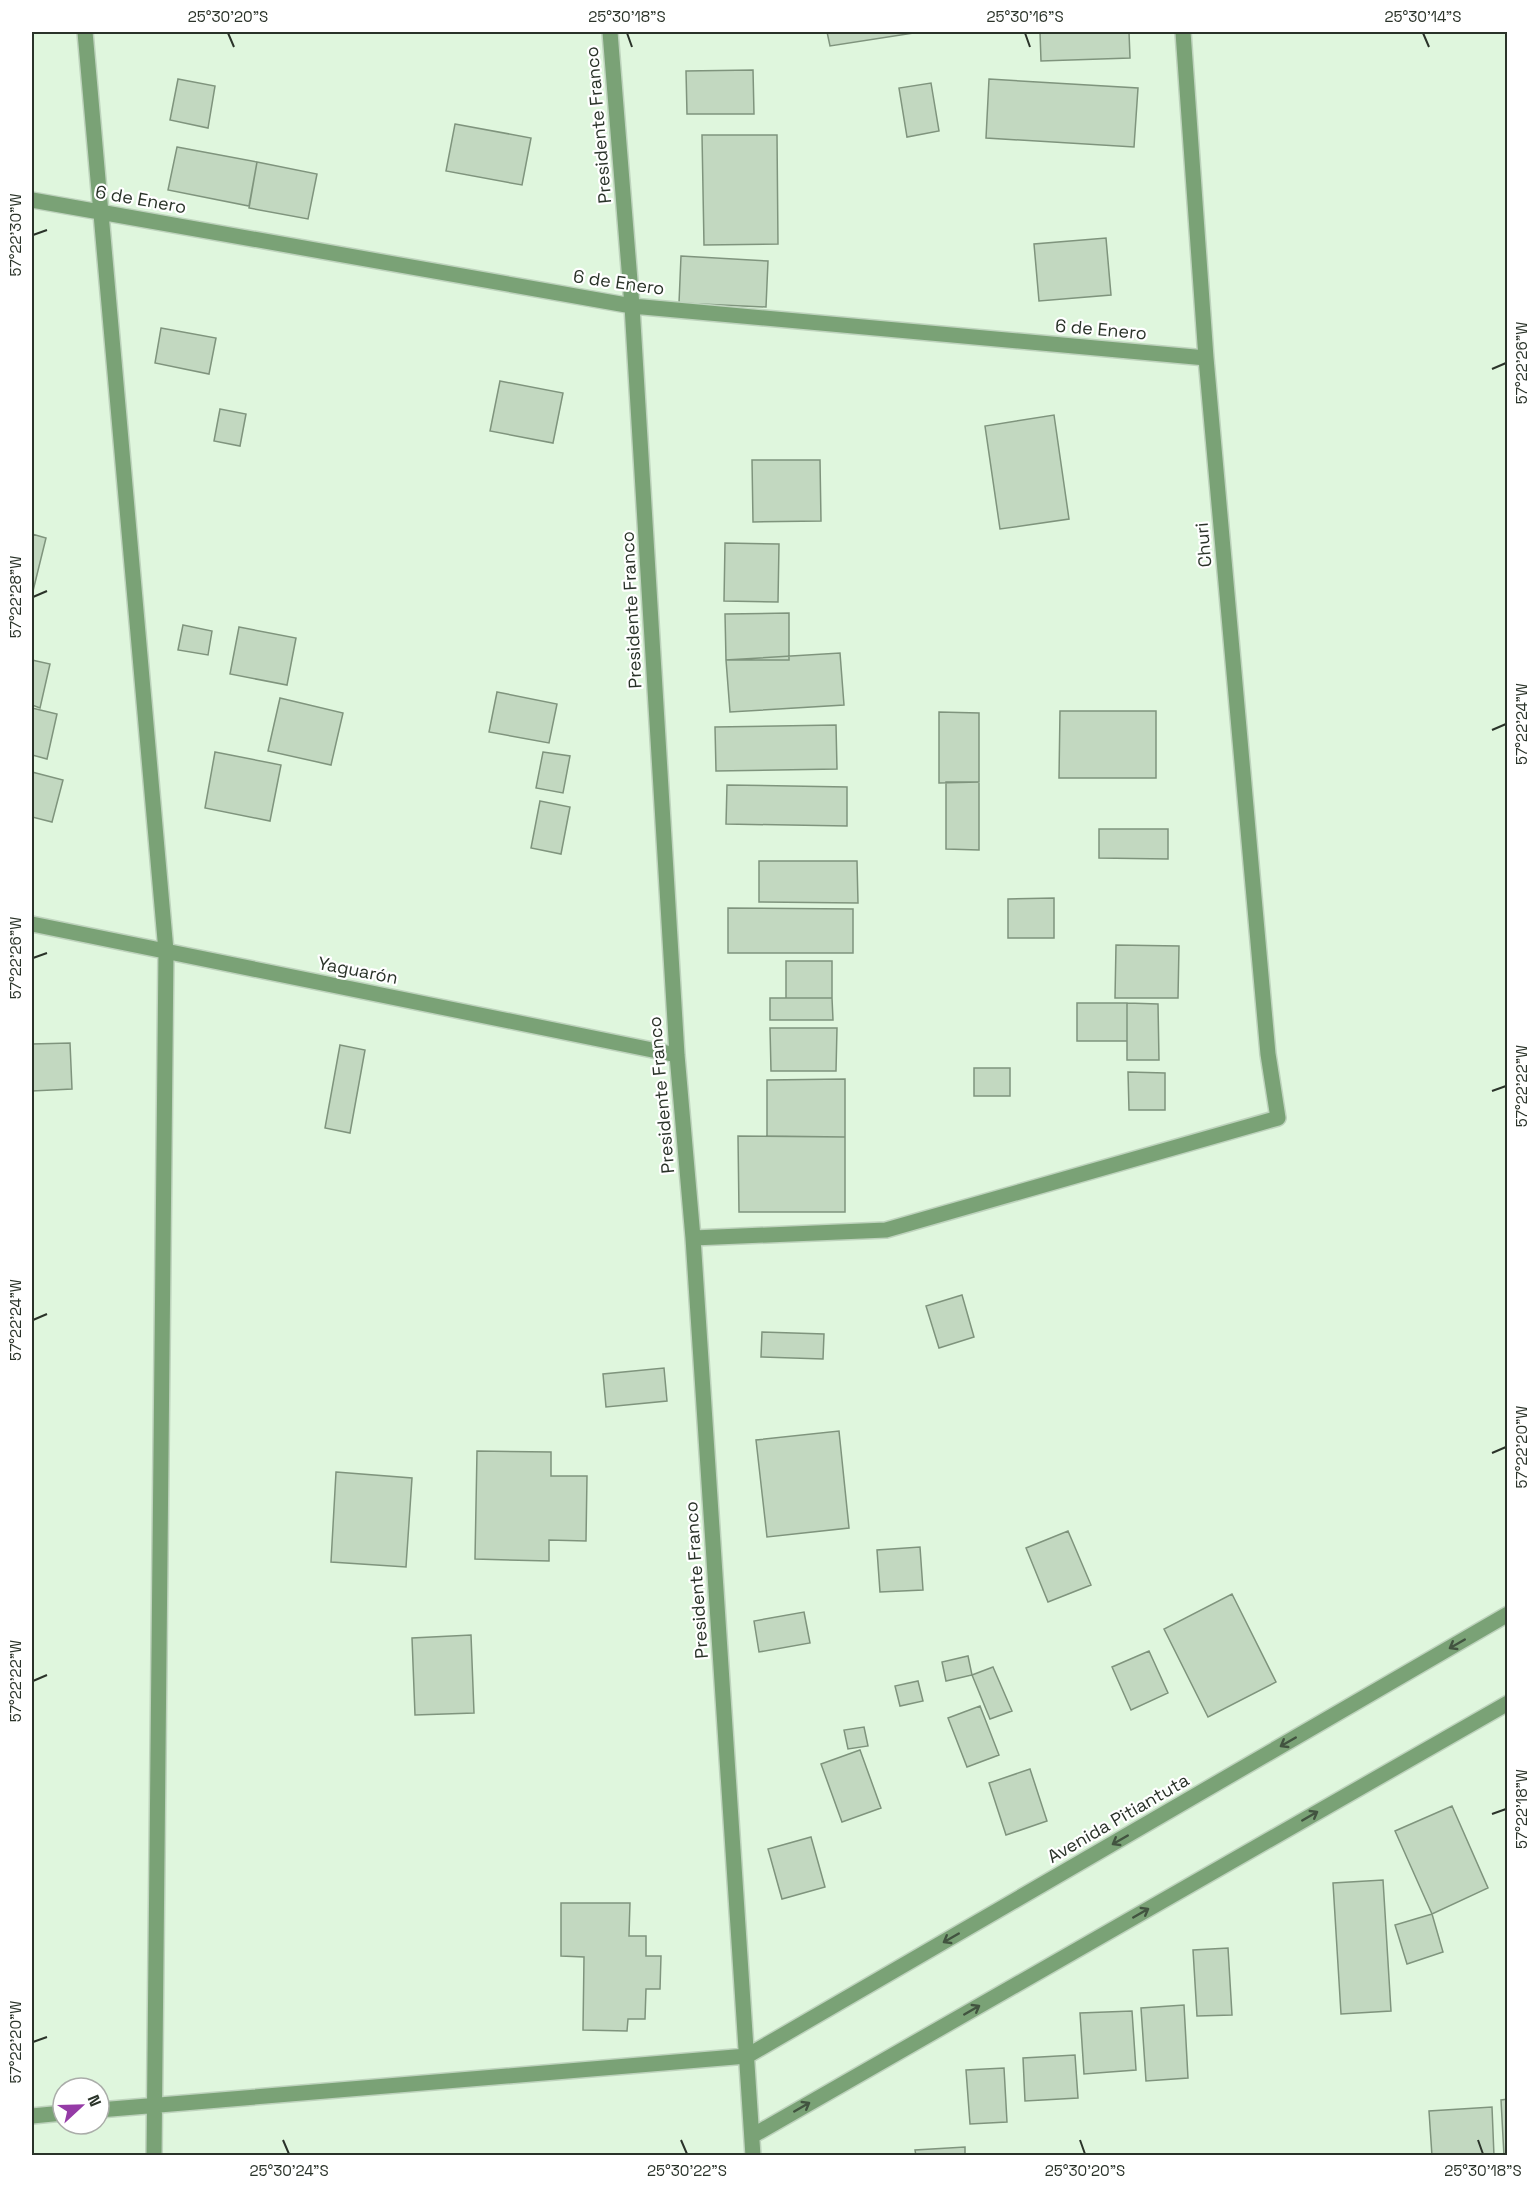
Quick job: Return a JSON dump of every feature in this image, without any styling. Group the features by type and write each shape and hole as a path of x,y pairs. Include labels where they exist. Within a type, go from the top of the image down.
{"street":[{"path":"85,32 166,951 154,2156"},
{"name":"Presidente Franco","path":"610,32 632,306 677,1054 693,1238 753,2156"},
{"name":"Churi","path":"693,1238 886,1230 1278,1118 1268,1054 1206,358 1183,32"},
{"name":"6 de Enero","path":"32,200 632,306 1206,358"},
{"name":"Yaguarón","path":"32,924 677,1054"},
{"name":"Avenida Pitiantuta","path":"747,2056 1508,1614"},
{"path":"752,2136 1508,1703"},
{"path":"111,2109 747,2056"},
{"path":"32,2116 51,2115"}],"building":[{"path":"827,32 920,32 830,46"},
{"path":"1040,32 1129,32 1130,58 1041,61"},
{"path":"753,70 754,114 687,114 686,71"},
{"path":"178,79 215,86 208,128 170,120"},
{"path":"989,79 1138,88 1134,147 986,138"},
{"path":"931,83 939,131 907,137 899,88"},
{"path":"455,124 531,138 522,185 446,171"},
{"path":"702,135 777,135 778,244 704,245"},
{"path":"177,147 257,162 249,206 168,190"},
{"path":"257,162 317,174 308,219 249,208"},
{"path":"1106,238 1111,295 1039,301 1034,244"},
{"path":"681,256 768,261 766,307 679,303"},
{"path":"161,328 216,338 209,374 155,363"},
{"path":"500,381 563,393 553,443 490,431"},
{"path":"220,409 246,414 240,446 214,441"},
{"path":"1054,415 1069,519 1000,529 985,426"},
{"path":"752,460 820,460 821,521 753,522"},
{"path":"32,534 46,538 32,595"},
{"path":"725,543 779,544 778,602 724,601"},
{"path":"789,613 789,660 726,660 725,614"},
{"path":"183,625 212,631 208,655 178,650"},
{"path":"239,627 296,638 287,685 230,674"},
{"path":"840,653 844,705 730,712 726,660"},
{"path":"32,660 50,664 40,708 32,705"},
{"path":"497,692 557,704 549,743 489,732"},
{"path":"280,698 343,713 331,765 268,751"},
{"path":"32,708 57,714 47,759 32,755"},
{"path":"1060,711 1156,711 1156,778 1059,778"},
{"path":"939,712 979,713 979,782 939,783"},
{"path":"836,725 837,769 716,771 715,727"},
{"path":"215,752 281,765 270,821 205,808"},
{"path":"543,752 570,756 563,793 536,788"},
{"path":"32,772 63,780 52,822 32,817"},
{"path":"946,782 979,782 979,850 946,849"},
{"path":"727,785 847,787 847,826 726,824"},
{"path":"540,801 570,807 561,854 531,848"},
{"path":"1099,829 1168,829 1168,859 1099,858"},
{"path":"759,861 857,861 858,903 759,902"},
{"path":"1054,898 1054,938 1008,938 1008,899"},
{"path":"728,908 853,909 853,953 728,953"},
{"path":"1116,945 1179,946 1178,998 1115,998"},
{"path":"786,961 832,961 832,998 786,998"},
{"path":"770,998 832,998 833,1020 770,1020"},
{"path":"1077,1003 1127,1003 1127,1041 1077,1041"},
{"path":"1127,1003 1158,1004 1159,1060 1127,1060"},
{"path":"770,1028 837,1028 836,1071 771,1071"},
{"path":"70,1043 72,1089 32,1091 32,1044"},
{"path":"340,1045 365,1050 350,1133 325,1128"},
{"path":"974,1068 1010,1068 1010,1096 974,1096"},
{"path":"1128,1072 1165,1073 1165,1110 1129,1110"},
{"path":"845,1079 845,1137 767,1136 767,1080"},
{"path":"738,1136 845,1137 845,1212 739,1212"},
{"path":"962,1295 974,1337 939,1348 926,1306"},
{"path":"762,1332 824,1334 823,1359 761,1357"},
{"path":"664,1368 667,1401 606,1407 603,1374"},
{"path":"839,1431 849,1528 767,1537 756,1440"},
{"path":"477,1451 551,1452 551,1476 587,1476 586,1541 549,1540 549,1561 475,1559"},
{"path":"336,1472 412,1478 406,1567 331,1562"},
{"path":"1068,1531 1091,1585 1048,1602 1026,1548"},
{"path":"920,1547 923,1590 880,1592 877,1550"},
{"path":"1232,1594 1276,1682 1208,1717 1164,1629"},
{"path":"804,1612 810,1643 759,1652 754,1621"},
{"path":"471,1635 474,1713 415,1715 412,1638"},
{"path":"1149,1651 1168,1693 1131,1710 1112,1667"},
{"path":"968,1656 972,1675 946,1681 942,1662"},
{"path":"993,1667 1012,1711 990,1719 972,1675"},
{"path":"918,1681 923,1701 900,1706 895,1686"},
{"path":"980,1706 999,1755 967,1767 948,1718"},
{"path":"864,1727 868,1746 848,1749 844,1730"},
{"path":"860,1750 881,1808 842,1822 821,1764"},
{"path":"1030,1769 1047,1821 1006,1835 989,1783"},
{"path":"1452,1806 1488,1888 1432,1914 1395,1831"},
{"path":"811,1837 825,1887 782,1899 768,1849"},
{"path":"1383,1880 1391,2011 1341,2014 1333,1883"},
{"path":"561,1903 630,1903 629,1936 646,1936 646,1956 661,1956 660,1989 646,1989 645,2019 628,2019 627,2031 583,2030 584,1957 561,1956"},
{"path":"1432,1914 1443,1952 1407,1964 1395,1925"},
{"path":"1228,1948 1232,2015 1197,2016 1193,1950"},
{"path":"1184,2005 1188,2078 1146,2081 1141,2008"},
{"path":"1132,2011 1136,2070 1084,2074 1080,2013"},
{"path":"1075,2055 1078,2098 1025,2101 1023,2058"},
{"path":"1004,2068 1007,2122 970,2124 966,2070"},
{"path":"1508,2099 1508,2156 1504,2156 1501,2100"},
{"path":"1492,2107 1494,2156 1432,2156 1429,2111"},
{"path":"965,2147 965,2156 916,2156 915,2150"}]}
